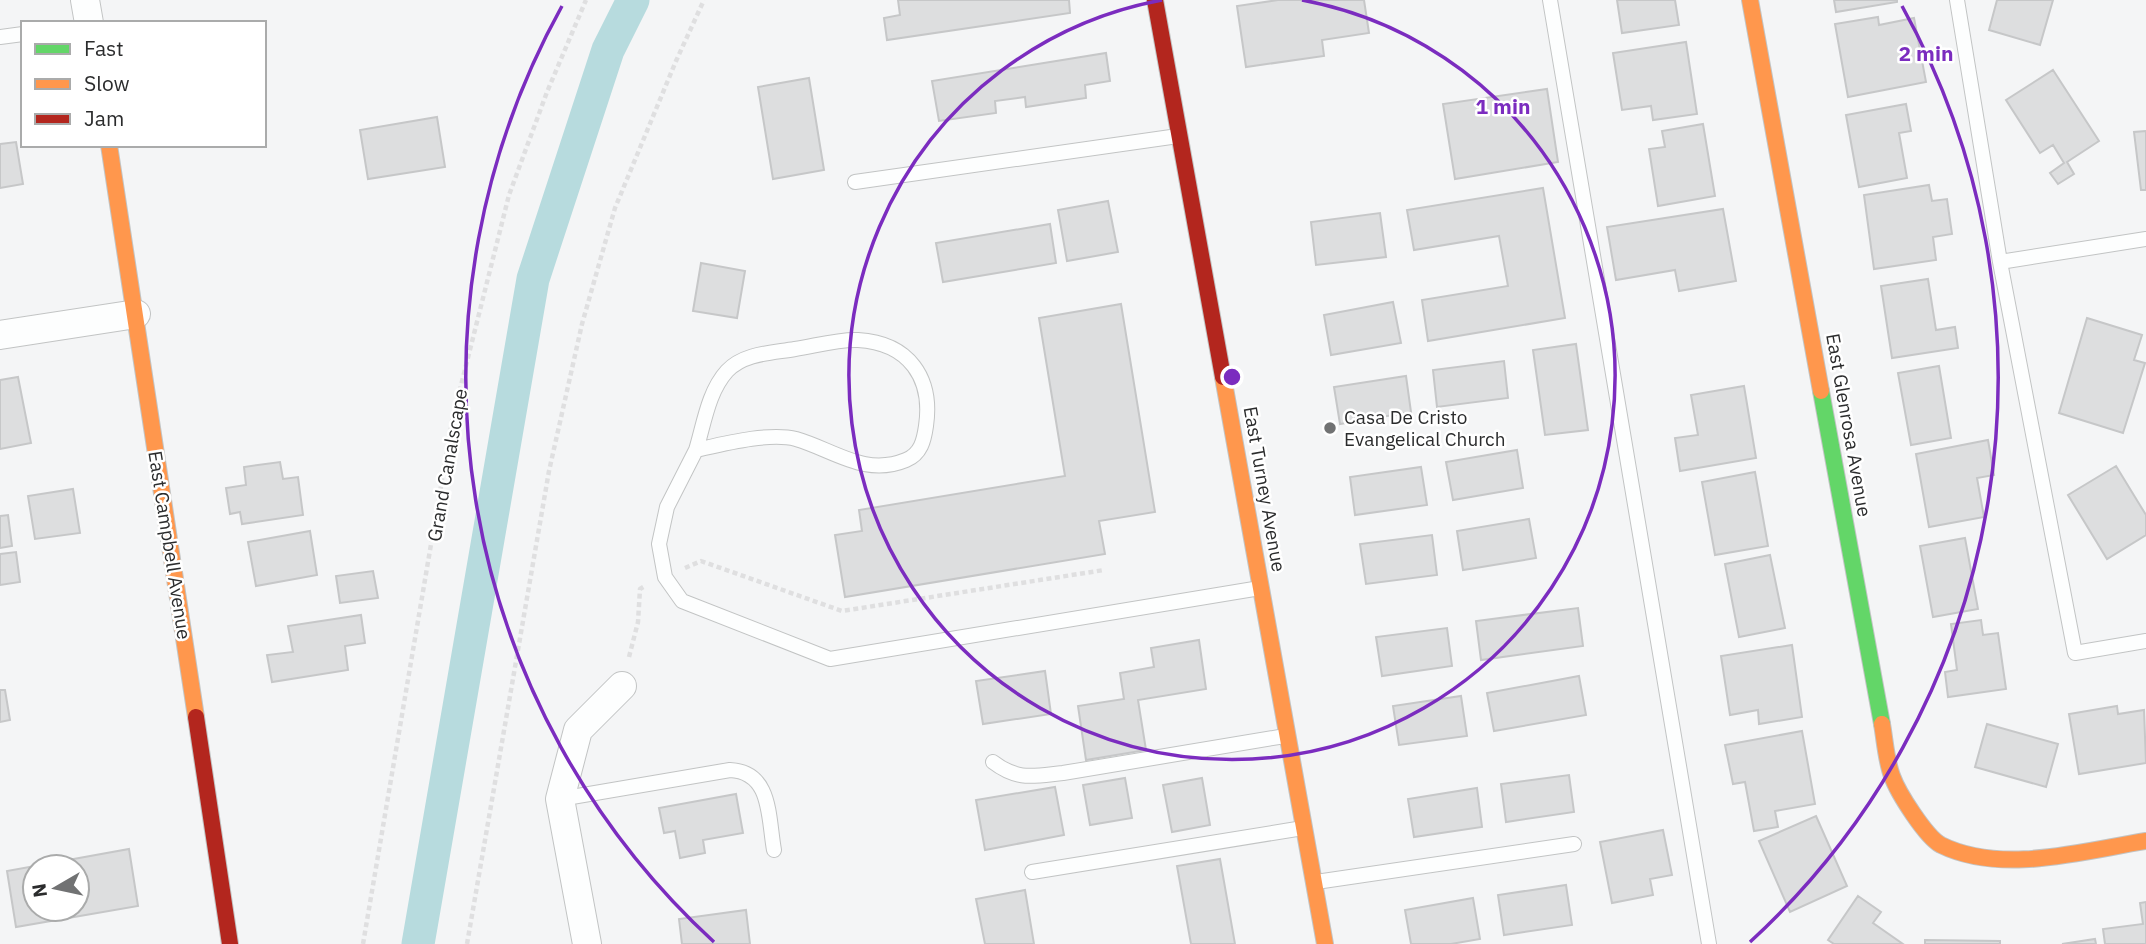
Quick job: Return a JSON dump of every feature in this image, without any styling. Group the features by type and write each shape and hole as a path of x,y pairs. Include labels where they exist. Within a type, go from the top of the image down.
{"street":[{"path":"85,0 89,21"},
{"name":"East Turney Avenue","path":"1155,0 1325,944"},
{"name":"East Glenrosa Avenue","path":"1749,0 1891,774 1904,803 1939,844 1975,855 2013,861 2146,841"},
{"name":"East Campbell Avenue","path":"109,147 230,944"},
{"path":"0,335 136,314"},
{"path":"587,944 560,799 579,730 622,685"}],"lane":[{"path":"1550,0 1709,944"},
{"path":"1957,0 2000,262 2075,653 2146,641"},
{"path":"0,37 21,34"},
{"path":"855,182 1179,135"},
{"path":"2000,262 2146,239"},
{"path":"696,450 775,437 794,439 854,463 892,466 911,459 922,446 927,424 928,396 918,370 905,356 889,346 857,340 744,358 726,372 711,396 696,450 667,508 659,544 665,577 682,601 830,659 1261,587"},
{"path":"993,762 1009,774 1029,776 1063,773 1286,736"},
{"path":"560,799 730,770 743,771 755,778 763,791 774,850"},
{"path":"1032,872 1304,828"},
{"path":"1314,883 1574,844"}],"path":[{"name":"Grand Canalscape","path":"363,944 452,421 509,195 547,92 586,0"},
{"path":"467,944 549,471 582,324 615,208 704,0"},
{"path":"622,685 638,622 640,589 701,561 842,611 1104,570"}],"building":[{"path":"898,0 1069,0 1070,13 887,40 884,18 900,15"},
{"path":"1278,0 1364,0 1369,33 1322,40 1324,56 1246,67 1237,6"},
{"path":"1617,0 1675,0 1679,25 1622,33"},
{"path":"1834,0 1897,0 1897,2 1836,12"},
{"path":"1997,0 2053,0 2040,45 1989,30"},
{"path":"1878,17 1879,25 1914,18 1926,82 1848,97 1835,24"},
{"path":"1686,42 1697,114 1653,120 1651,106 1622,110 1613,53"},
{"path":"1106,53 1110,81 1085,85 1086,98 1026,107 1025,97 995,101 996,113 939,121 932,81"},
{"path":"2053,70 2099,141 2067,162 2074,174 2058,184 2050,173 2064,163 2053,145 2040,153 2006,100"},
{"path":"809,78 824,170 773,179 758,87"},
{"path":"1547,89 1558,162 1455,179 1443,104"},
{"path":"1906,104 1911,131 1899,133 1907,178 1859,187 1846,115"},
{"path":"437,117 445,167 368,179 360,130"},
{"path":"1703,124 1715,196 1658,206 1649,149 1665,147 1662,131"},
{"path":"2146,131 2146,190 2141,190 2134,132"},
{"path":"16,142 23,184 0,188 0,144"},
{"path":"1929,185 1932,201 1947,199 1952,234 1933,237 1936,260 1874,269 1864,195"},
{"path":"1543,188 1565,318 1428,341 1422,300 1508,286 1499,236 1414,250 1407,210"},
{"path":"1108,201 1118,252 1067,261 1058,210"},
{"path":"1723,209 1736,281 1679,291 1675,270 1616,280 1607,227"},
{"path":"1380,213 1386,257 1316,265 1311,222"},
{"path":"1050,224 1056,263 943,282 936,243"},
{"path":"701,263 745,271 737,318 693,311"},
{"path":"1928,279 1936,330 1955,327 1958,348 1892,358 1881,286"},
{"path":"1393,302 1401,343 1331,355 1324,315"},
{"path":"1121,304 1155,512 1099,521 1105,554 845,597 835,535 862,531 859,510 1065,476 1039,318"},
{"path":"2087,318 2142,335 2134,360 2145,363 2123,433 2059,413"},
{"path":"1576,344 1588,430 1545,435 1533,350"},
{"path":"1504,361 1508,398 1437,407 1433,370"},
{"path":"1939,366 1951,438 1911,445 1898,373"},
{"path":"1406,376 1411,412 1340,424 1334,387"},
{"path":"18,377 31,443 0,449 0,380"},
{"path":"1744,386 1756,458 1680,471 1675,438 1698,435 1691,395"},
{"path":"1988,440 1994,475 1977,478 1984,517 1929,527 1916,454"},
{"path":"1517,450 1523,488 1453,500 1446,462"},
{"path":"280,462 283,479 298,477 303,515 242,524 240,512 230,514 226,488 246,485 244,467"},
{"path":"2116,466 2146,515 2146,535 2107,559 2068,495"},
{"path":"1421,467 1427,505 1355,515 1350,477"},
{"path":"1755,472 1768,546 1715,555 1702,482"},
{"path":"73,489 80,533 35,539 28,496"},
{"path":"8,515 12,546 0,548 0,516"},
{"path":"1529,519 1536,558 1463,570 1457,531"},
{"path":"310,531 317,575 256,586 248,542"},
{"path":"1432,535 1437,575 1366,584 1360,544"},
{"path":"1965,538 1978,609 1933,617 1920,546"},
{"path":"16,552 20,582 0,585 0,554"},
{"path":"1770,555 1785,628 1739,637 1725,564"},
{"path":"373,571 378,598 340,603 336,576"},
{"path":"1578,608 1583,646 1481,660 1476,621"},
{"path":"361,615 365,643 345,646 348,670 272,682 267,655 293,652 288,626"},
{"path":"1981,620 1983,635 1998,633 2006,689 1948,697 1945,672 1957,670 1951,624"},
{"path":"1447,628 1452,666 1382,676 1376,637"},
{"path":"1199,640 1206,689 1138,700 1146,750 1086,760 1078,706 1124,699 1120,673 1154,667 1151,648"},
{"path":"1792,645 1802,717 1759,724 1758,710 1730,715 1721,656"},
{"path":"1045,671 1051,714 983,724 976,681"},
{"path":"1579,676 1586,715 1494,731 1487,693"},
{"path":"0,690 5,690 10,720 0,722"},
{"path":"1461,696 1467,736 1399,745 1393,706"},
{"path":"2117,706 2118,714 2144,710 2146,763 2079,774 2069,714"},
{"path":"1987,724 2058,744 2046,787 1975,767"},
{"path":"1802,731 1815,804 1775,811 1778,827 1754,831 1745,782 1733,784 1725,745"},
{"path":"1569,775 1574,812 1506,822 1501,784"},
{"path":"1125,778 1132,818 1090,825 1083,785"},
{"path":"1202,778 1210,825 1172,832 1163,785"},
{"path":"1055,787 1064,835 985,850 976,800"},
{"path":"1477,788 1482,827 1414,837 1408,799"},
{"path":"736,794 743,833 703,840 705,853 680,858 675,831 664,833 659,808"},
{"path":"1816,816 1847,886 1790,912 1759,841"},
{"path":"1663,830 1672,875 1650,879 1653,895 1612,903 1600,842"},
{"path":"129,849 138,906 91,914 91,856"},
{"path":"1220,859 1235,944 1191,944 1177,866"},
{"path":"21,868 21,923 39,923 16,927 7,871"},
{"path":"1566,885 1572,925 1504,935 1498,895"},
{"path":"1025,890 1034,944 985,944 976,899"},
{"path":"1858,896 1881,912 1873,923 1903,944 1834,944 1828,940"},
{"path":"1473,898 1480,939 1451,944 1411,944 1405,910"},
{"path":"2146,902 2146,944 2105,944 2103,929 2143,924 2140,903"},
{"path":"746,910 750,944 682,944 679,919"},
{"path":"2095,939 2096,944 2062,944"},
{"path":"1925,940 2000,941 2000,944 1925,944"}],"waterway":[{"path":"418,944 533,279 608,50 633,0"}],"traffic: fast":[{"path":"1821,391 1882,724"}],"traffic: slow":[{"path":"1750,0 1821,391"},
{"path":"109,147 196,717"},
{"path":"1223,377 1325,944"},
{"path":"1882,724 1888,764 1895,784 1920,824 1941,845 1965,854 2016,860 2070,855 2146,841"}],"traffic: jam":[{"path":"1155,0 1223,377"},
{"path":"196,717 230,944"}],"place":[{"name":"Casa De Cristo Evangelical Church","path":"1330,428"}]}
